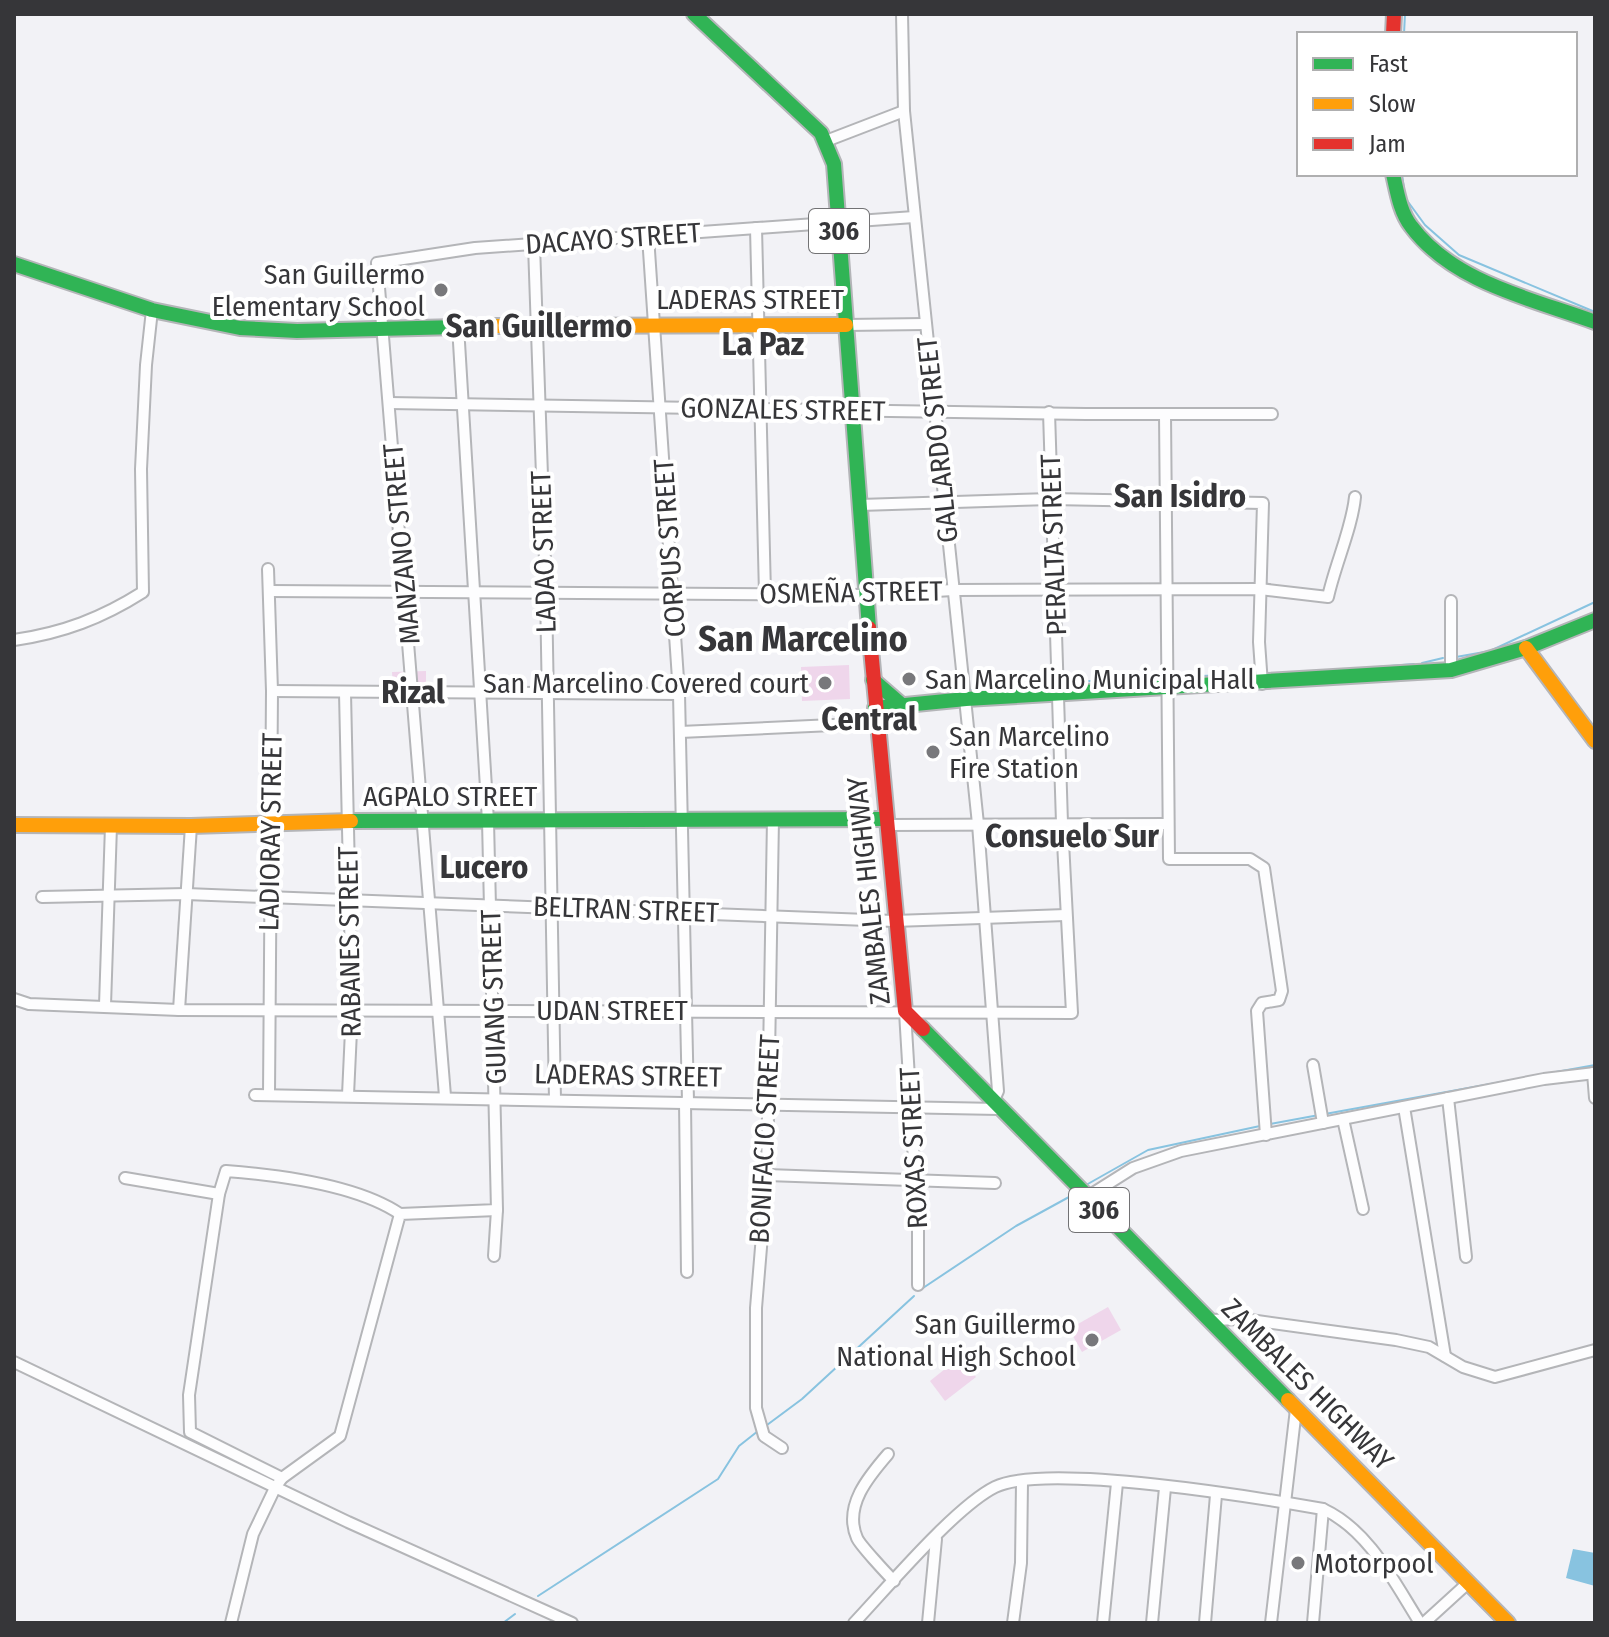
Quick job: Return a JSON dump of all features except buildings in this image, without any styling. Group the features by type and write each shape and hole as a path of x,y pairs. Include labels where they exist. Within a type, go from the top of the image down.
{"main road":[{"path":"694,14 826,141"},
{"name":"ZAMBALES HIGHWAY","path":"826,141 834,164 876,716 905,1011 1508,1623"},
{"path":"1394,176 1411,225 1434,250 1476,276 1595,322"},
{"name":"LADERAS STREET","path":"14,264 152,310 240,328 297,331 383,326 846,325"},
{"path":"876,716 903,706 966,699 1262,684 1451,670 1526,648 1595,620"},
{"path":"1526,648 1595,741"},
{"path":"873,680 903,706"},
{"name":"AGPALO STREET","path":"14,825 191,826 425,819 550,823 683,819 885,822"}],"street":[{"name":"GALLARDO STREET","path":"902,14 904,111 978,824 998,1091 996,1106"},
{"path":"826,141 904,111"},
{"name":"DACAYO STREET","path":"383,326 377,263 475,248 914,217"},
{"path":"756,228 765,594"},
{"name":"CORPUS STREET","path":"648,236 679,694 686,1009 687,1272"},
{"name":"LADAO STREET","path":"534,245 546,591 555,1100"},
{"path":"14,640 49,635 106,616 143,592 141,469 152,310"},
{"name":"LADERAS STREET","path":"846,325 925,324"},
{"name":"MANZANO STREET","path":"383,326 445,1096"},
{"name":"GUIANG STREET","path":"458,326 488,821 496,1099 497,1210 494,1256"},
{"name":"GONZALES STREET","path":"389,403 1272,414"},
{"name":"PERALTA STREET","path":"1049,412 1062,823 1072,1013"},
{"path":"1165,414 1169,859 1250,859 1264,868 1282,991 1279,1000 1262,1003 1257,1011 1266,1129"},
{"name":"OSMEÑA STREET","path":"269,591 867,595 953,590 1260,589 1328,597 1342,539 1353,516 1355,497"},
{"path":"860,505 1051,499 1263,503 1260,589 1262,684"},
{"name":"LADIORAY STREET","path":"268,569 272,691 272,822 268,898 269,1094"},
{"path":"1451,601 1451,670"},
{"path":"272,691 679,694"},
{"name":"RABANES STREET","path":"345,693 352,1009 348,1095"},
{"path":"680,732 876,716"},
{"name":"BONIFACIO STREET","path":"773,819 767,1175 756,1308 761,1431 782,1448"},
{"name":"AGPALO STREET","path":"885,822 1168,824"},
{"path":"105,1005 111,826"},
{"path":"179,1010 191,826"},
{"name":"BELTRAN STREET","path":"42,897 186,894 430,904 552,905 894,921 1066,915"},
{"name":"UDAN STREET","path":"14,999 29,1004 179,1010 991,1010 1072,1013"},
{"name":"ROXAS STREET","path":"905,1011 918,1285"},
{"path":"1313,1065 1322,1117"},
{"path":"1087,1197 1133,1168 1181,1151 1322,1117 1343,1119 1594,1073 1595,1098"},
{"name":"LADERAS STREET","path":"255,1095 996,1106"},
{"path":"1448,1098 1466,1257"},
{"path":"1404,1107 1445,1356"},
{"path":"1343,1119 1363,1209"},
{"path":"188,1437 189,1395 219,1194 226,1171 364,1194 400,1214 497,1210"},
{"path":"767,1175 995,1183"},
{"path":"125,1178 219,1194"},
{"path":"231,1623 253,1534 275,1488 282,1478 340,1436 400,1214"},
{"path":"1207,1320 1243,1319 1429,1347 1495,1377 1595,1350"},
{"path":"14,1362 173,1440 188,1437 282,1478"},
{"path":"1271,1623 1296,1409"},
{"path":"188,1437 275,1488 572,1623"},
{"path":"888,1454 862,1483 855,1525 860,1543 894,1581"},
{"path":"854,1623 962,1512 996,1487 1074,1478 1323,1509 1341,1517 1357,1531 1422,1623 1469,1582"},
{"path":"1013,1623 1021,1563 1022,1482"},
{"path":"1103,1623 1117,1483"},
{"path":"1152,1623 1165,1488"},
{"path":"1205,1623 1216,1495"},
{"path":"1313,1623 1323,1509"},
{"path":"928,1623 936,1539"}],"shaded area":[{"name":"San Marcelino Covered court","path":"849,665 850,699 802,701 801,667"},
{"path":"426,671 426,688 393,689 392,672"},
{"path":"1108,1307 1121,1330 1082,1352 1069,1329"},
{"path":"960,1357 976,1377 945,1401 930,1381"}],"water":[{"path":"1573,1549 1595,1553 1595,1586 1566,1578"}],"waterway":[{"path":"1404,32 1405,14"},
{"path":"1402,176 1404,189"},
{"path":"1406,199 1425,225 1459,255 1595,312"},
{"path":"1456,657 1490,651 1595,602"},
{"path":"1422,663 1443,658"},
{"path":"1354,669 1414,664"},
{"path":"1172,677 1258,674"},
{"path":"1115,679 1162,678"},
{"path":"1062,683 1104,680"},
{"path":"972,690 1054,684"},
{"path":"1325,1114 1595,1065"},
{"path":"1270,1124 1319,1115"},
{"path":"1086,1185 1148,1150 1260,1126"},
{"path":"923,1288 1016,1226 1069,1197"},
{"path":"767,1425 802,1399 914,1296"},
{"path":"538,1596 718,1479 739,1446 758,1431"},
{"path":"503,1623 515,1614"}],"traffic: fast":[{"path":"694,14 821,133 834,164 869,628"},
{"path":"1393,176 1407,220 1428,246 1449,262 1496,287 1595,322"},
{"path":"14,264 152,310 240,328 297,331 498,326"},
{"path":"875,708 966,699 1451,670 1526,648 1595,620"},
{"path":"873,680 903,706"},
{"path":"351,821 885,819"},
{"path":"923,1029 1288,1400"}],"traffic: slow":[{"path":"498,326 846,325"},
{"path":"1526,648 1595,741"},
{"path":"14,825 191,826 351,821"},
{"path":"1288,1400 1508,1623"}],"traffic: jam":[{"path":"1393,32 1394,14"},
{"path":"869,628 905,1011 923,1029"}],"place":[{"name":"San Guillermo Elementary School","path":"441,290"},
{"name":"San Marcelino Municipal Hall","path":"909,679"},
{"name":"San Marcelino Covered court","path":"825,683"},
{"name":"San Marcelino Fire Station","path":"933,752"},
{"name":"San Guillermo National High School","path":"1092,1340"},
{"name":"Motorpool","path":"1298,1563"}],"district":[{"name":"San Guillermo","path":"539,326"},
{"name":"La Paz","path":"763,344"},
{"name":"San Isidro","path":"1180,496"},
{"name":"San Marcelino","path":"803,638"},
{"name":"Rizal","path":"413,692"},
{"name":"Central","path":"869,719"},
{"name":"Consuelo Sur","path":"1072,836"},
{"name":"Lucero","path":"484,867"}]}
